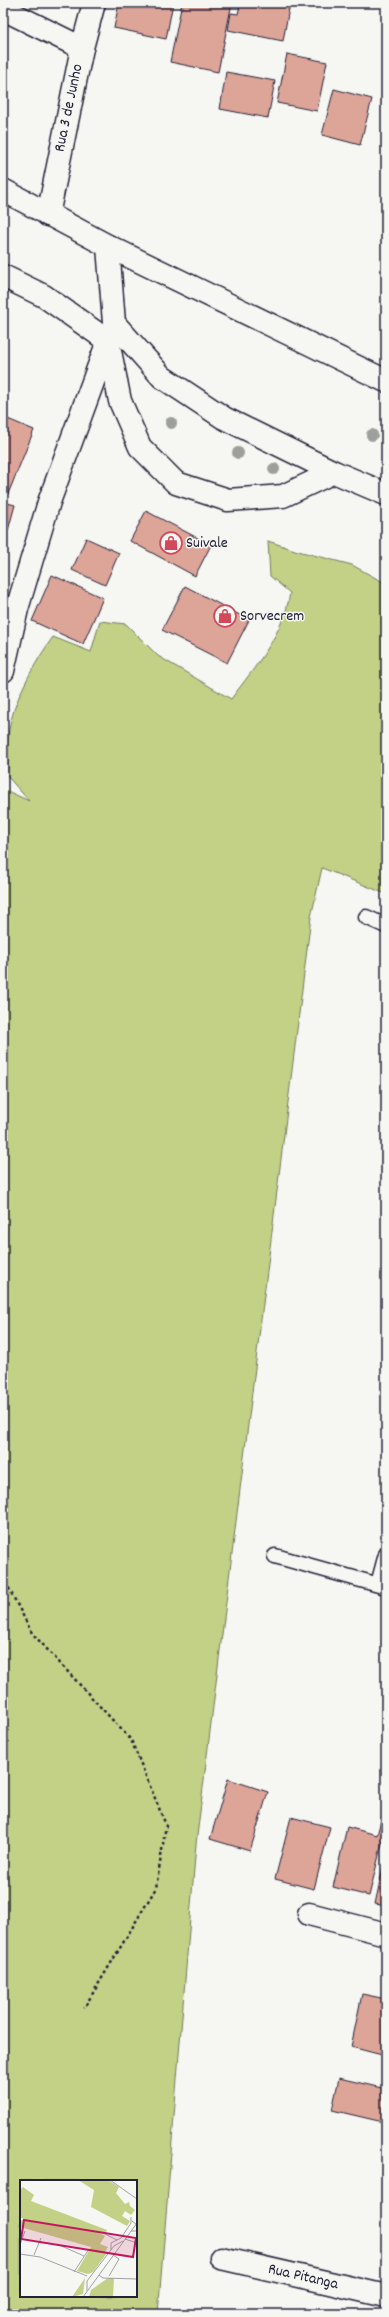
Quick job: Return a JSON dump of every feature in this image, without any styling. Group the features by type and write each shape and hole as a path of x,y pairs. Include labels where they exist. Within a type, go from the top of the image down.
{"street":[{"name":"Rua 3 de Junho","path":"48,214 82,48 94,3"},
{"path":"3,9 82,48"},
{"path":"3,190 108,246 386,381"},
{"path":"108,246 111,332 120,401 140,447 176,483 228,500 283,496 334,472"},
{"path":"3,276 111,332 162,377 224,418 334,472 386,494"},
{"path":"3,671 17,609 49,502 111,332"},
{"path":"309,1914 386,1934"},
{"name":"Rua Pitanga","path":"221,2258 386,2296"}],"lane":[{"path":"366,917 386,926"},
{"path":"275,1556 382,1586 386,1554"}],"path":[{"path":"3,1577 32,1633 131,1740 166,1825 156,1888 84,2008"}],"green space":[{"path":"268,541 298,551 352,565 383,582 386,576 386,894 322,868 311,917 196,1844 158,2314 3,2314 3,789 29,801 8,777 9,730 15,706 26,681 53,637 91,652 100,621 126,624 158,656 231,699 250,675 275,636 287,608 290,593 270,576"}],"building":[{"path":"119,3 173,3 166,39 114,28"},
{"path":"182,3 232,3 218,72 170,62"},
{"path":"248,3 290,3 283,41 228,30 231,13 238,14 240,5 247,6"},
{"path":"287,54 327,62 317,111 277,103"},
{"path":"386,69 386,85 382,84"},
{"path":"226,72 275,81 268,118 220,109"},
{"path":"334,89 372,99 360,145 322,135"},
{"path":"3,417 34,430 8,494 3,492"},
{"path":"3,502 15,505 7,534 3,533"},
{"name":"Suivale","path":"146,511 211,545 195,576 130,541"},
{"path":"86,538 119,553 105,585 72,570"},
{"path":"52,575 103,598 83,644 32,621"},
{"path":"185,586 249,620 227,663 162,630"},
{"path":"228,1779 268,1792 250,1851 210,1839"},
{"path":"383,1813 386,1814 386,1840 383,1839 369,1896 333,1887 347,1827 377,1835"},
{"path":"291,1817 330,1827 314,1889 275,1879"},
{"path":"386,1854 386,1906 375,1904"},
{"path":"362,1994 386,1999 386,2056 351,2047"},
{"path":"339,2078 386,2089 386,2110 383,2122 332,2110"}],"place":[{"name":"Suivale","path":"171,543"},
{"name":"Sorvecrem","path":"225,616"}]}
